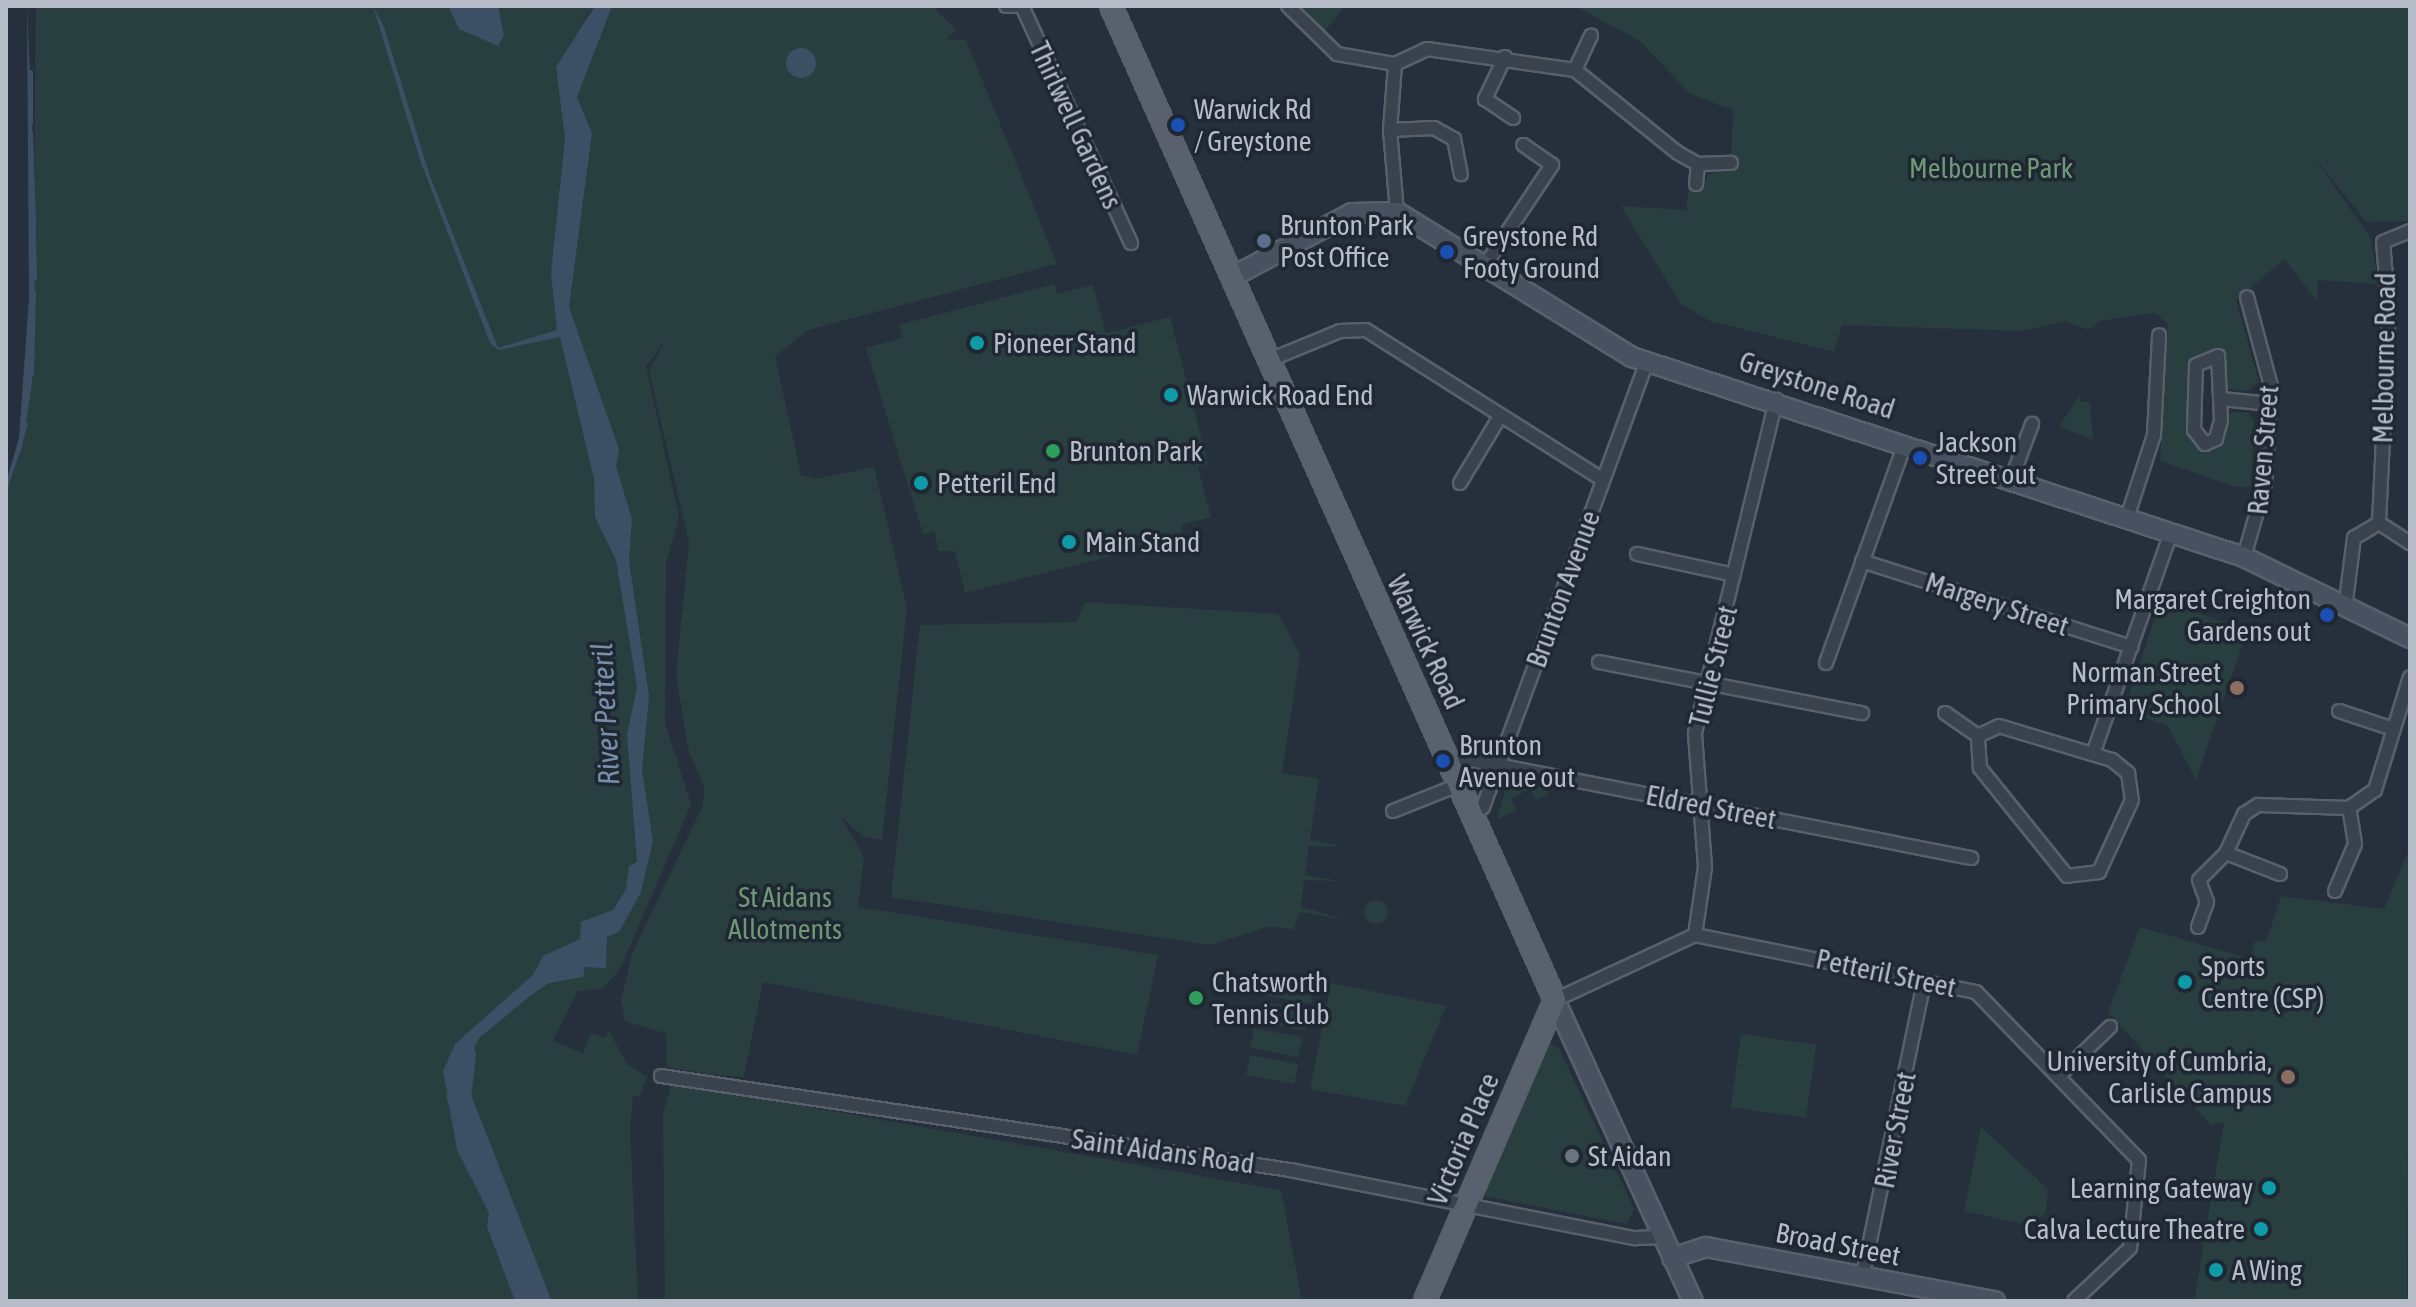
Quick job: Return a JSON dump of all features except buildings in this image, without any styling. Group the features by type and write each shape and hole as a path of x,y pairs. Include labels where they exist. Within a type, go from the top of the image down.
{"main road":[{"name":"Warwick Road","path":"1111,6 1555,1000"},
{"name":"Victoria Place","path":"1425,1301 1555,1000"}],"street":[{"path":"1006,6 1015,6"},
{"name":"Thirlwell Gardens","path":"1022,6 1131,243"},
{"path":"1288,6 1337,54 1395,64 1427,49 1505,57 1575,70 1698,164 1731,163"},
{"path":"1575,70 1591,35"},
{"path":"1505,57 1485,99 1513,118"},
{"path":"1232,277 1352,213 1397,212 1390,130 1395,64"},
{"path":"1390,130 1434,128 1454,139 1461,174"},
{"path":"1484,267 1552,165 1523,145"},
{"path":"1696,184 1698,164"},
{"name":"Greystone Road","path":"1397,212 1484,267 1647,361 1776,400 2170,535 2244,557 2346,601 2410,638"},
{"name":"Melbourne Road","path":"2379,523 2389,313 2383,242 2410,231"},
{"name":"Raven Street","path":"2244,557 2259,520 2270,404 2269,362 2247,297"},
{"path":"1267,361 1340,331 1366,330 1499,418 1603,480"},
{"path":"2127,518 2154,435 2159,335"},
{"path":"2202,357 2221,360 2222,399 2218,435 2205,444 2194,430 2202,357"},
{"name":"Brunton Avenue","path":"1474,814 1497,765 1647,361"},
{"path":"2222,399 2270,404"},
{"name":"Tullie Street","path":"1695,935 1705,867 1694,744 1776,400"},
{"path":"1460,483 1499,418"},
{"path":"2011,480 2032,424"},
{"path":"1826,663 1905,444"},
{"path":"2346,601 2354,538 2379,523 2410,543"},
{"path":"2093,754 2170,535"},
{"path":"1637,554 1734,575"},
{"name":"Margery Street","path":"1862,561 2132,647"},
{"path":"1599,662 1705,688 1862,713"},
{"path":"2199,880 2226,853 2244,814 2258,805 2349,808 2375,790 2390,728 2410,677"},
{"path":"2339,711 2390,728"},
{"path":"1945,713 1978,736"},
{"path":"1999,726 2093,754 2128,773 2132,800 2099,872 2074,878 1980,768 1978,736 1999,726"},
{"name":"Eldred Street","path":"1452,764 1497,765 1971,858"},
{"path":"1393,811 1461,784"},
{"path":"2335,891 2355,844 2349,808"},
{"path":"2226,853 2280,874"},
{"path":"2187,873 2199,880 2207,902 2198,927"},
{"path":"1555,1000 1695,935"},
{"name":"Petteril Street","path":"1695,935 1976,992 2133,1153 2142,1174 2130,1248 2074,1301"},
{"name":"River Street","path":"1862,1279 1924,981"},
{"name":"Warwick Road","path":"1555,1000 1693,1301"},
{"path":"2059,1076 2110,1027"},
{"name":"Saint Aidans Road","path":"661,1076 1290,1170 1464,1206 1662,1237"},
{"name":"Broad Street","path":"1672,1258 1706,1247 1862,1279 1995,1301"}],"green space":[{"name":"St Aidans Allotments","path":"36,6 595,6 580,23 599,6 933,6 956,30 946,39 966,40 1057,264 808,330 775,356 801,475 816,479 874,467 907,608 882,840 863,836 841,817 864,857 858,907 1158,955 1137,1055 763,982 744,1077 667,1067 666,1034 625,1021 621,1001 632,954 703,805 704,787 688,749 676,674 689,542 649,371 665,341 646,366 679,518 666,563 665,723 691,804 621,967 604,988 578,991 553,1041 583,1053 591,1033 606,1038 608,1029 627,1064 647,1077 640,1097 633,1096 630,1128 638,1301 6,1301 6,488 32,383"},
{"path":"1302,6 1345,6 1325,31"},
{"name":"Melbourne Park","path":"1575,6 2410,6 2410,221 2366,222 2315,158 2370,237 2379,284 2318,280 2317,301 2284,259 2236,301 2259,382 2247,391 2225,389 2222,354 2196,356 2195,442 2208,448 2224,413 2247,412 2254,421 2251,487 2236,487 2160,461 2168,324 2155,313 2099,321 2089,330 2064,321 2023,331 1842,325 1834,352 1710,321 1681,304 1621,206 1686,210 1689,189 1702,189 1708,175 1731,167 1733,110 1690,94 1640,41"},
{"name":"Brunton Park","path":"1054,284 1057,294 1093,285 1106,333 1170,317 1208,464 1198,467 1211,517 1181,525 1184,538 965,593 955,551 939,551 934,531 923,534 866,348 902,338 899,325"},
{"path":"2080,395 2080,402 2090,402 2093,440 2059,426"},
{"path":"2161,599 2247,631 2196,780 2168,726 2124,711"},
{"path":"1085,602 1278,614 1300,654 1282,773 1319,779 1310,839 1342,847 1309,846 1305,875 1339,881 1304,880 1301,907 1347,920 1300,912 1293,930 1270,926 1210,945 891,897 920,625 1076,622"},
{"path":"1508,782 1547,788 1548,794 1536,800 1530,789 1511,799 1516,810 1497,819"},
{"name":"University of Cumbria, Carlisle Campus","path":"2410,847 2407,1301 2194,1301 2224,1122 2211,1125 2108,1012 2140,927 2250,959 2255,941 2266,942 2281,896 2384,909"},
{"path":"1376,900 1387,907 1388,912 1381,923 1376,924 1365,917 1364,912 1371,901"},
{"path":"1267,975 1315,984 1311,1004 1263,995"},
{"path":"1331,983 1446,1006 1405,1106 1310,1089"},
{"path":"1261,1001 1309,1010 1305,1031 1257,1022"},
{"path":"1254,1028 1302,1037 1298,1057 1250,1048"},
{"path":"1741,1034 1816,1045 1806,1118 1731,1107"},
{"path":"1545,1039 1560,1050 1634,1209 1627,1224 1478,1195"},
{"path":"1250,1055 1298,1064 1294,1084 1246,1075"},
{"path":"672,1083 1281,1190 1302,1301 665,1301 663,1114"},
{"path":"1981,1127 2048,1189 2046,1212 2031,1226 1964,1211"}],"water":[{"path":"27,6 36,219 32,383 22,448 6,488 19,437 29,299"},
{"path":"373,6 384,27 430,176 498,348 557,330 551,273 565,138 556,67 595,6 612,6 577,97 592,133 569,307 619,449 616,466 632,519 629,561 649,696 642,770 653,841 641,892 619,932 607,937 606,968 585,967 583,977 549,983 530,996 479,1038 459,1081 470,1128 539,1301 515,1301 487,1227 489,1213 457,1150 443,1071 455,1044 533,975 543,956 580,939 581,922 613,910 626,889 629,866 637,862 627,734 637,687 616,560 595,517 594,479 560,337 498,350 490,343 420,160"},
{"path":"448,6 498,6 504,35 498,46 459,29"},
{"path":"801,48 807,49 815,57 815,69 807,77 801,78 795,77 787,69 786,63 787,57 795,49"}],"waterway":[{"path":"31,72 31,124"},
{"path":"31,132 35,279"},
{"path":"32,375 34,292"},
{"path":"6,488 26,424"},
{"name":"River Petteril","path":"464,1055 459,1097 539,1301"}],"place":[{"name":"Warwick Rd / Greystone","path":"1178,125"},
{"name":"Brunton Park Post Office","path":"1264,241"},
{"name":"Greystone Rd Footy Ground","path":"1447,252"},
{"name":"Pioneer Stand","path":"977,343"},
{"name":"Warwick Road End","path":"1171,395"},
{"name":"Brunton Park","path":"1053,451"},
{"name":"Jackson Street out","path":"1920,458"},
{"name":"Petteril End","path":"921,483"},
{"name":"Main Stand","path":"1069,542"},
{"name":"Margaret Creighton Gardens out","path":"2327,615"},
{"name":"Norman Street Primary School","path":"2237,688"},
{"name":"Brunton Avenue out","path":"1443,761"},
{"name":"Sports Centre (CSP)","path":"2185,982"},
{"name":"Chatsworth Tennis Club","path":"1196,998"},
{"name":"University of Cumbria, Carlisle Campus","path":"2288,1077"},
{"name":"St Aidan","path":"1572,1156"},
{"name":"Learning Gateway","path":"2269,1188"},
{"name":"Calva Lecture Theatre","path":"2261,1229"},
{"name":"A Wing","path":"2216,1270"}]}
